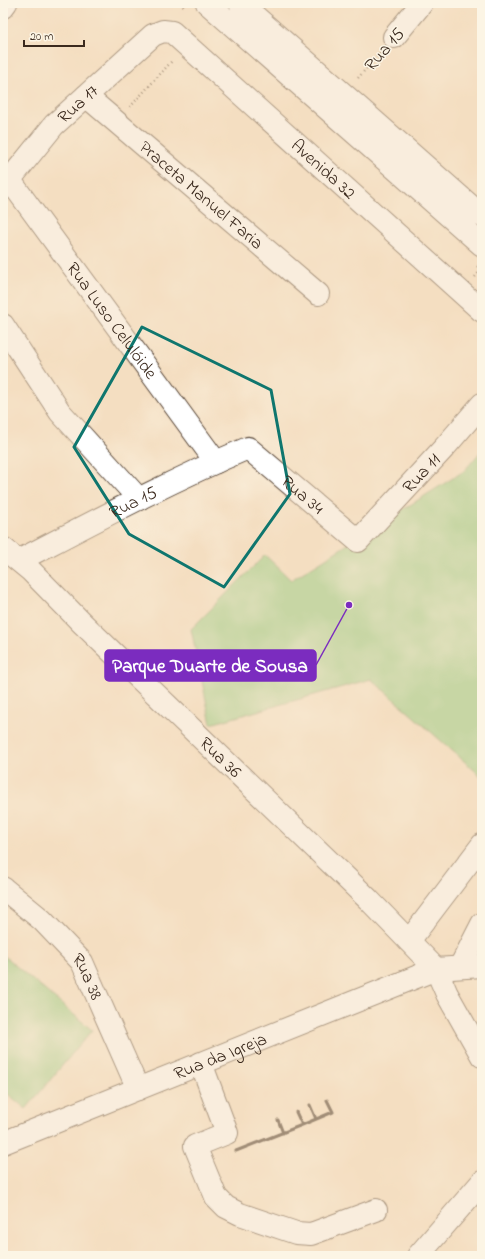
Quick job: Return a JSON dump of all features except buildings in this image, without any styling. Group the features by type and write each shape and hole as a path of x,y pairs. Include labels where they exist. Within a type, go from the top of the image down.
{"street":[{"path":"3,7 6,3"},
{"path":"207,3 482,245"},
{"path":"240,3 482,216"},
{"name":"Rua 15","path":"394,37 422,3"},
{"name":"Avenida 32","path":"163,31 172,32 482,311"},
{"name":"Rua 17","path":"6,183 54,125 153,35 163,31"},
{"name":"Praceta Manuel Faria","path":"86,96 318,294"},
{"name":"Rua Luso Celulóide","path":"6,183 216,462"},
{"path":"3,325 60,412 139,499"},
{"name":"Rua 11","path":"358,541 444,448 482,404"},
{"name":"Rua 15","path":"11,554 139,499 248,448"},
{"name":"Rua 34","path":"248,448 358,541"},
{"name":"Rua 36","path":"11,554 356,888 436,969"},
{"path":"409,941 482,845"},
{"name":"Rua 38","path":"3,888 42,920 82,962 138,1089"},
{"path":"460,967 482,924"},
{"name":"Rua da Igreja","path":"3,1142 436,969 482,966"},
{"path":"436,969 447,994 482,1056"},
{"path":"201,1063 227,1133 195,1146 216,1197 226,1207 240,1214 296,1233 311,1234 376,1210"},
{"path":"418,1256 482,1182"}],"path":[{"name":"Rua 15","path":"344,94 394,37"},
{"path":"117,122 186,46"}],"highlighted area":[{"path":"142,327 271,390 290,494 224,587 129,534 74,447"}],"green space":[{"path":"482,450 482,777 371,679 211,724 191,629 265,555 291,580 464,471"},
{"path":"3,955 92,1030 26,1109 3,1090"}],"railway":[{"path":"302,1125 333,1112 327,1100"},
{"path":"310,1105 316,1119"},
{"path":"236,1151 302,1125 296,1112"},
{"path":"278,1120 283,1133"}],"place":[{"name":"Parque Duarte de Sousa","path":"349,605"}]}
